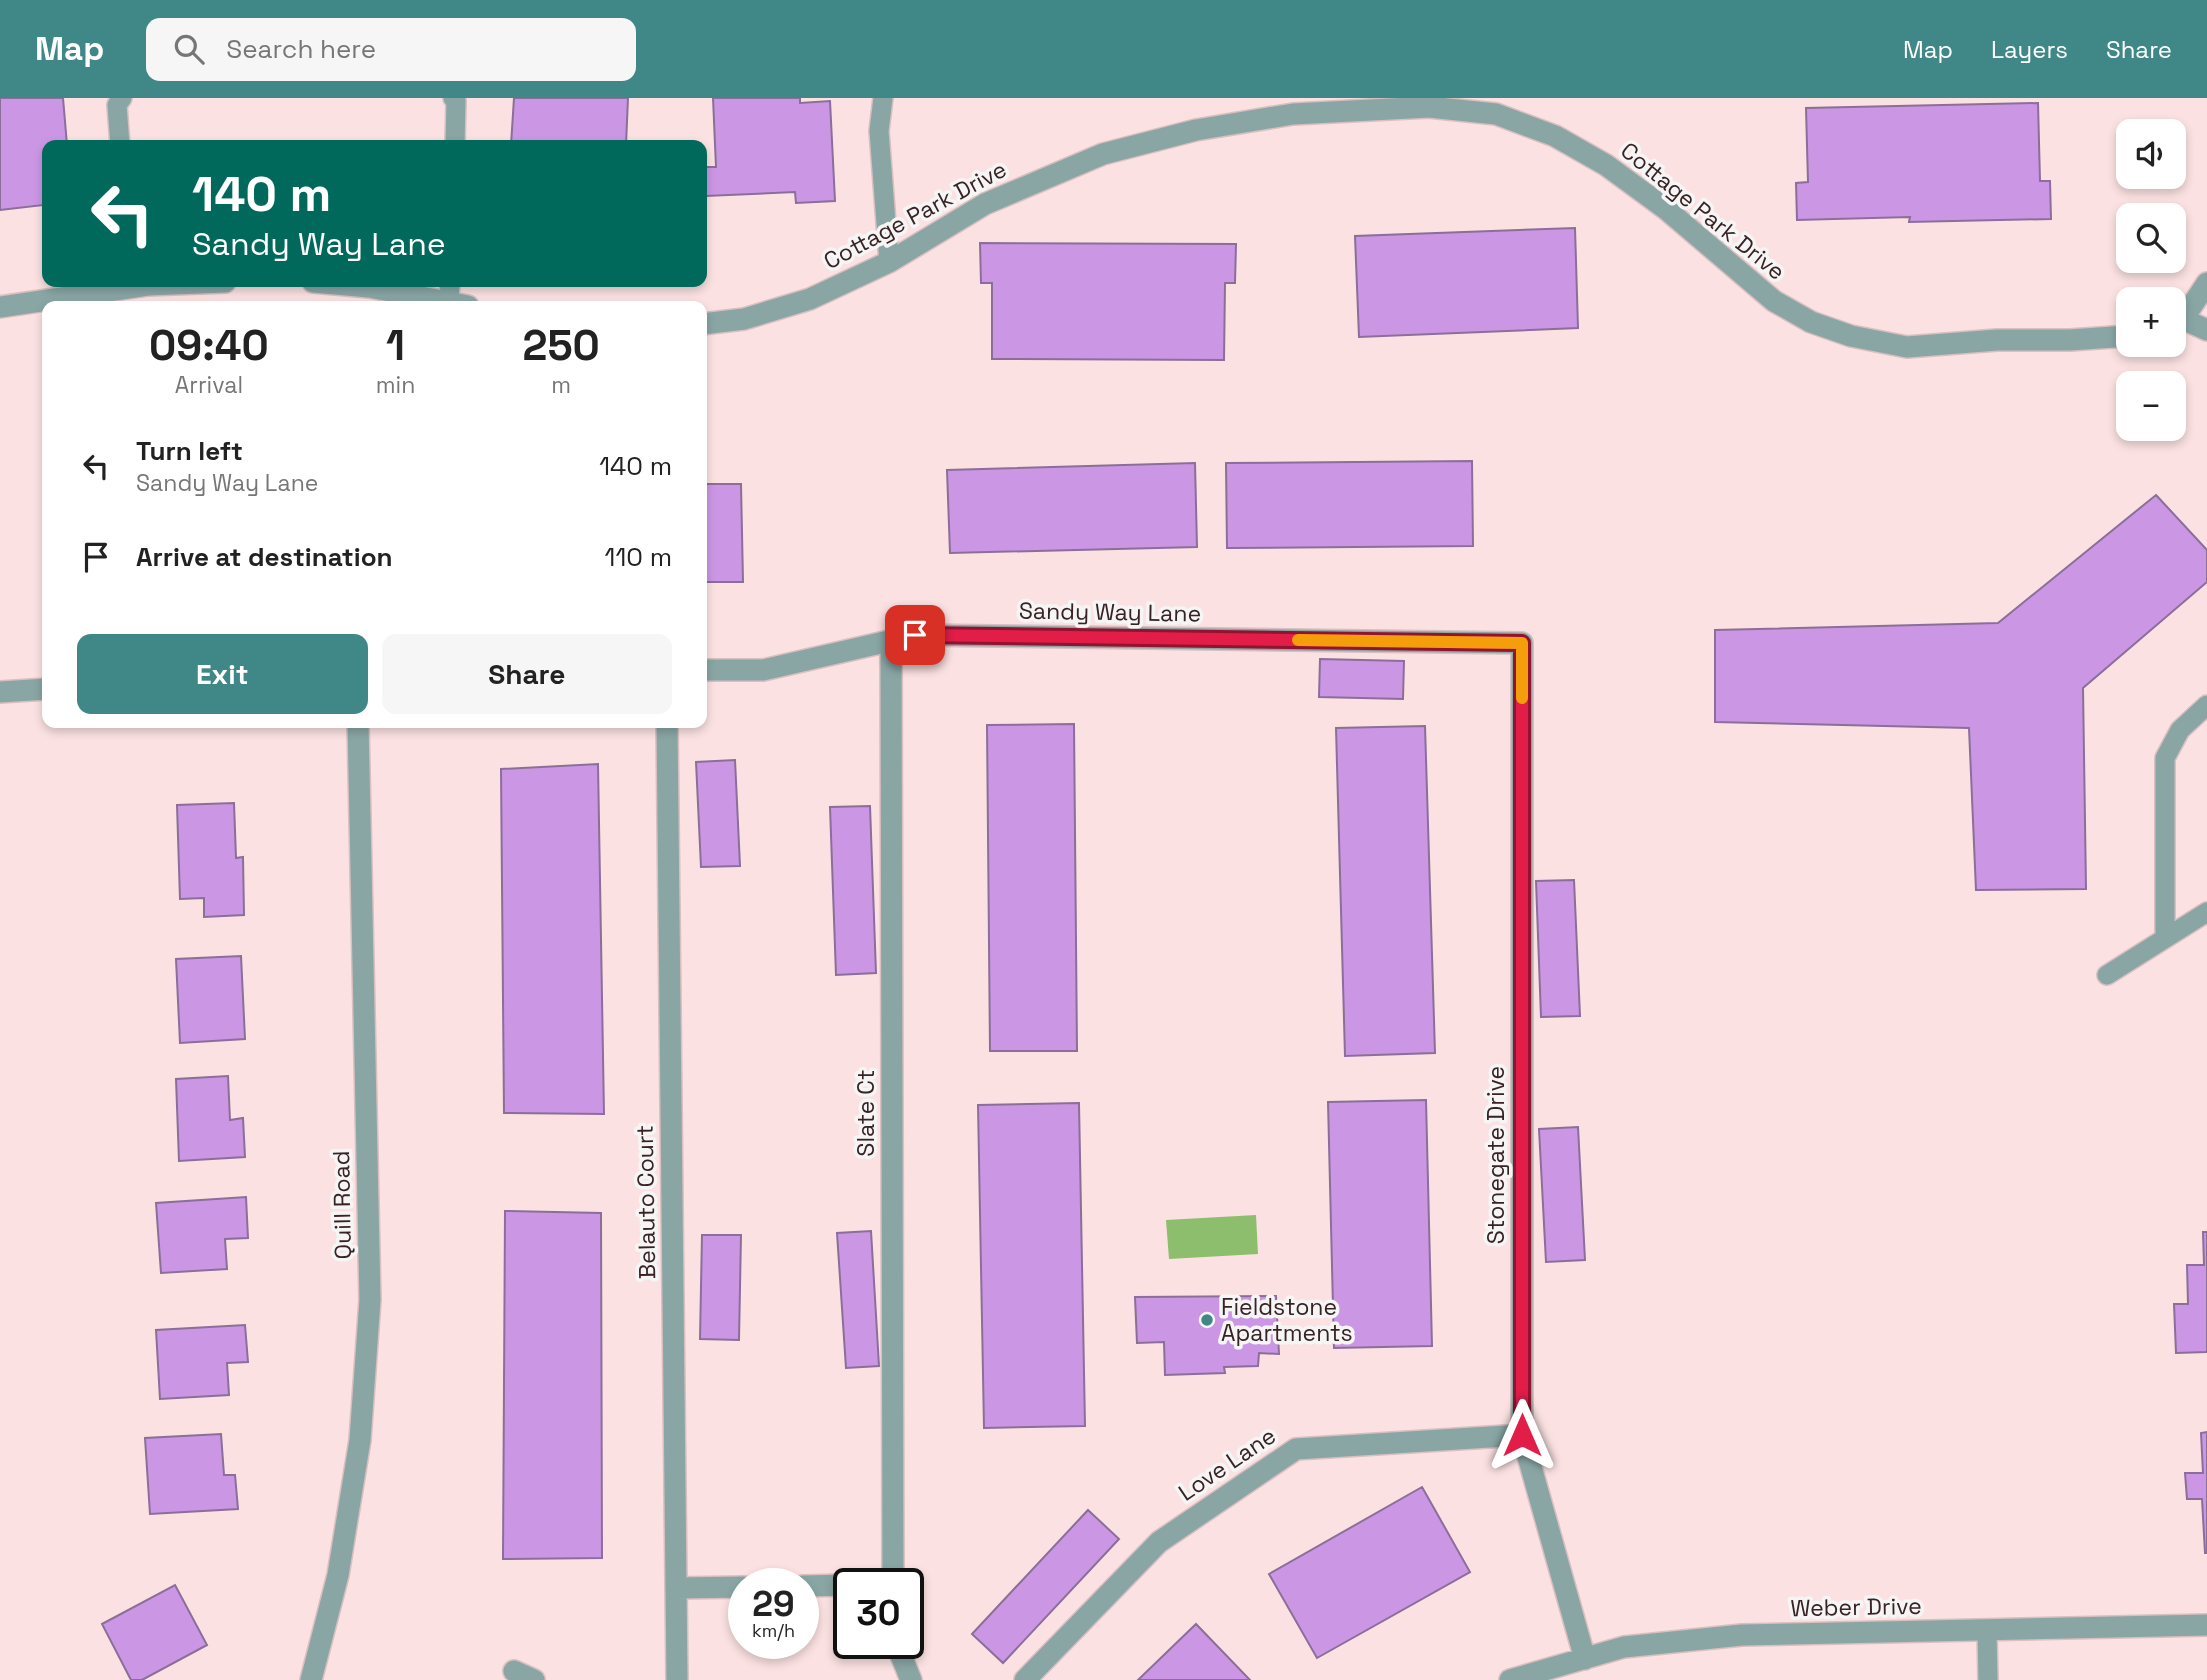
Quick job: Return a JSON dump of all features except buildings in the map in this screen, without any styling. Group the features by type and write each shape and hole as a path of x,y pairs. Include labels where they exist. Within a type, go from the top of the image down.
{"street":[{"name":"Cottage Park Drive","path":"707,323 744,319 810,299 889,261 985,204 1103,155 1293,106 1429,107 1496,114 1555,136 1606,165 1667,209 1774,301 1811,322 1851,336 1907,347 1997,340 2116,337"},
{"path":"2186,311 2207,283"},
{"path":"0,307 120,287"},
{"path":"369,287 456,297"},
{"path":"2186,323 2207,330"},
{"name":"Sandy Way Lane","path":"707,670 763,670 915,635 1522,643"},
{"name":"Slate Ct","path":"891,641 893,1568"},
{"name":"Stonegate Drive","path":"1522,643 1522,1435 1585,1659"},
{"path":"0,692 42,689"},
{"name":"Quill Road","path":"311,1680 338,1575 360,1440 370,1300 358,728"},
{"name":"Belauto Court","path":"667,728 677,1680"},
{"name":"Love Lane","path":"1025,1680 1159,1542 1297,1449 1522,1435"},
{"path":"676,1588 728,1587"},
{"name":"Weber Drive","path":"1510,1680 1624,1647 1742,1635 2207,1625"},
{"path":"902,1659 911,1680"},
{"path":"513,1671 534,1680"}],"lane":[{"path":"120,140 117,105 122,98"},
{"path":"453,98 456,101 455,140"},
{"path":"883,98 879,131 889,261"},
{"path":"2165,938 2165,758 2180,730 2207,705"},
{"path":"2108,975 2207,912"},
{"path":"1987,1630 1988,1680"}],"shaded area":[{"path":"1256,1215 1258,1254 1169,1259 1166,1220"}],"slow traffic":[{"path":"1298,640 1522,643 1522,698"}],"place":[{"name":"Fieldstone Apartments","path":"1207,1320"}],"route":[{"path":"915,635 1522,643 1522,1435"}]}
